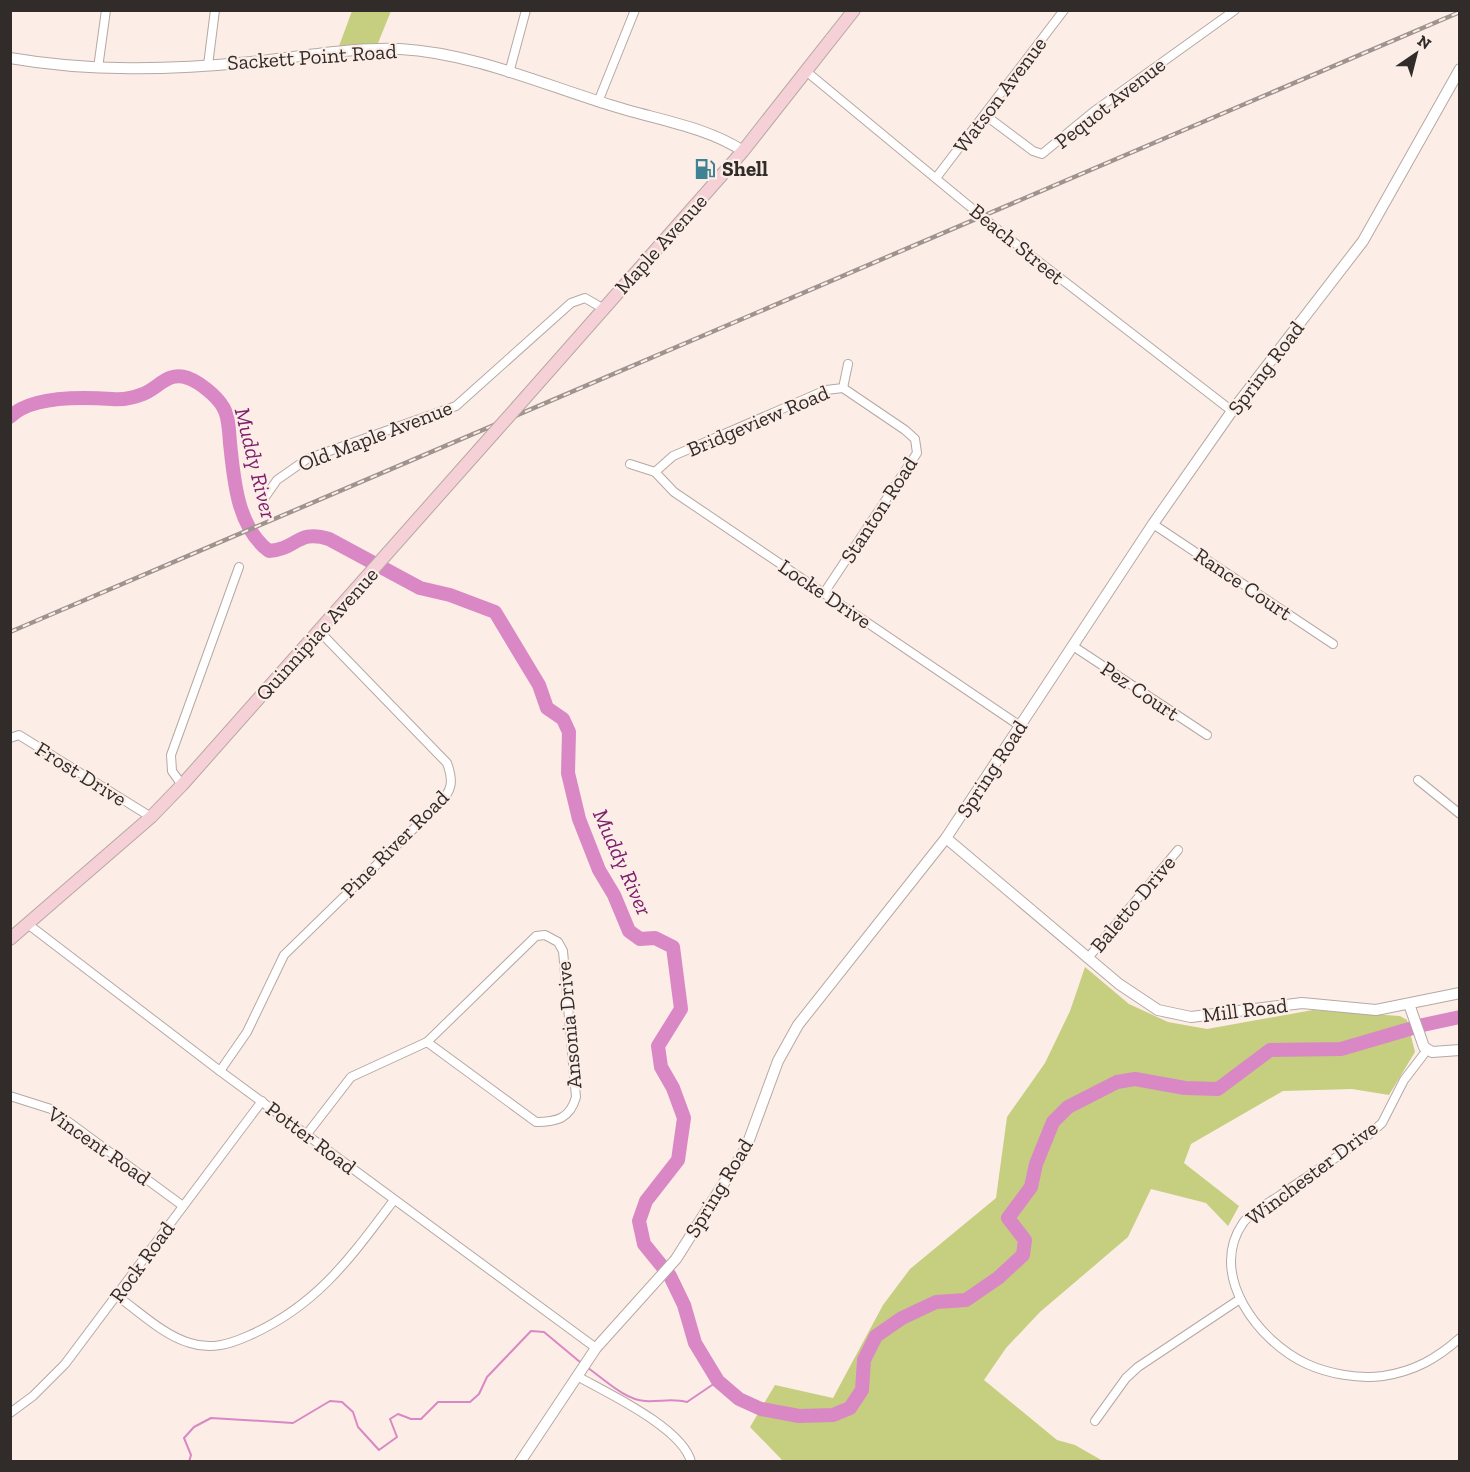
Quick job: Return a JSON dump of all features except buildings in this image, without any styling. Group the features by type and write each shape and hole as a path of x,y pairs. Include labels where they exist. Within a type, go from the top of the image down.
{"main road":[{"name":"Maple Avenue","path":"604,309 743,151 854,10"},
{"name":"Quinnipiac Avenue","path":"10,939 29,925 151,817 182,785 604,309"}],"street":[{"path":"98,68 106,10"},
{"path":"208,65 215,10"},
{"path":"509,74 525,10"},
{"path":"598,102 635,10"},
{"name":"Watson Avenue","path":"936,178 1064,10"},
{"name":"Pequot Avenue","path":"985,116 1033,151 1042,154 1101,106 1235,10"},
{"name":"Sackett Point Road","path":"10,58 57,66 98,68 208,65 349,51 398,49 437,53 695,130 743,151"},
{"name":"Spring Road","path":"520,1461 596,1348 670,1265 746,1148 778,1060 798,1025 946,838 1153,524 1232,411 1363,241 1460,69"},
{"name":"Beach Street","path":"807,72 1007,237 1232,411"},
{"name":"Old Maple Avenue","path":"263,500 277,480 307,459 456,406 571,303 585,298 604,309"},
{"name":"Bridgeview Road","path":"655,472 674,456 826,390 843,388 848,364"},
{"name":"Stanton Road","path":"824,593 917,453 918,444 910,434 843,388"},
{"name":"Locke Drive","path":"630,464 655,472 674,492 1020,726"},
{"name":"Rance Court","path":"1153,524 1333,644"},
{"path":"182,785 172,771 171,755 238,567"},
{"name":"Pine River Road","path":"220,1071 247,1032 284,955 438,805 452,788 452,776 447,763 319,631"},
{"name":"Pez Court","path":"1073,646 1207,735"},
{"name":"Frost Drive","path":"10,738 19,735 151,817"},
{"path":"1418,780 1460,814"},
{"name":"Mill Road","path":"946,838 1088,958 1142,1001 1158,1010 1191,1017 1302,1003 1376,1010 1460,993"},
{"name":"Baletto Drive","path":"1088,958 1178,850"},
{"name":"Potter Road","path":"29,925 220,1071 596,1348"},
{"name":"Ansonia Drive","path":"307,1134 351,1077 427,1042 536,936 550,936 558,942 565,960 576,1097 567,1115 555,1122 536,1122 427,1042"},
{"path":"1409,1004 1418,1035 1427,1050 1460,1050"},
{"name":"Winchester Drive","path":"1427,1050 1404,1080 1382,1123 1366,1137 1243,1222 1230,1253 1230,1269 1240,1299 1256,1321 1286,1351 1306,1363 1352,1376 1382,1376 1409,1370 1436,1359 1460,1338"},
{"name":"Vincent Road","path":"10,1095 51,1109 183,1206"},
{"name":"Rock Road","path":"10,1413 33,1396 60,1370 262,1101"},
{"path":"117,1296 174,1337 192,1344 211,1346 230,1344 267,1328 313,1297 349,1260 394,1200"},
{"path":"1095,1421 1126,1378 1138,1367 1240,1299"},
{"path":"577,1376 665,1428 689,1451 691,1461"}],"green space":[{"path":"352,11 391,11 378,43 339,46"},
{"path":"1085,967 1129,1004 1168,1022 1207,1029 1313,1010 1400,1016 1407,1020 1415,1052 1389,1095 1352,1089 1283,1091 1191,1144 1184,1163 1239,1206 1228,1226 1206,1203 1151,1189 1128,1237 1040,1312 1006,1348 984,1380 1057,1440 1075,1445 1103,1461 783,1461 750,1427 775,1385 833,1398 883,1305 910,1269 996,1198 1007,1117 1045,1063 1070,1011"}],"waterway":[{"name":"Muddy River","path":"10,417 19,410 44,401 73,398 128,398 149,391 169,378 181,376 188,378 212,394 225,411 239,502 250,529 269,551 279,550 310,536 329,539 420,588 450,595 495,612 539,685 547,708 563,719 569,732 568,773 579,819 599,870 614,895 629,931 640,939 655,938 673,947 681,1009 658,1046 661,1067 673,1088 684,1118 678,1160 646,1201 639,1221 644,1244 670,1276 684,1305 695,1343 718,1381 739,1399 761,1409 799,1416 833,1415 850,1408 862,1390 864,1360 876,1336 902,1318 936,1302 966,1300 998,1278 1023,1255 1025,1240 1008,1218 1031,1187 1036,1164 1053,1122 1068,1107 1117,1082 1135,1079 1185,1088 1218,1089 1270,1050 1341,1049 1423,1025 1460,1017"},
{"path":"189,1462 191,1455 184,1438 194,1427 211,1418 293,1423 330,1401 342,1402 353,1412 358,1427 379,1450 397,1437 390,1419 398,1414 411,1419 421,1419 438,1402 470,1402 479,1394 487,1377 531,1331 544,1332 580,1362"},
{"path":"588,1368 622,1393 645,1401 687,1402 718,1381"}],"railway":[{"path":"10,632 1460,12"}],"place":[{"name":"Shell","path":"705,169"}]}
